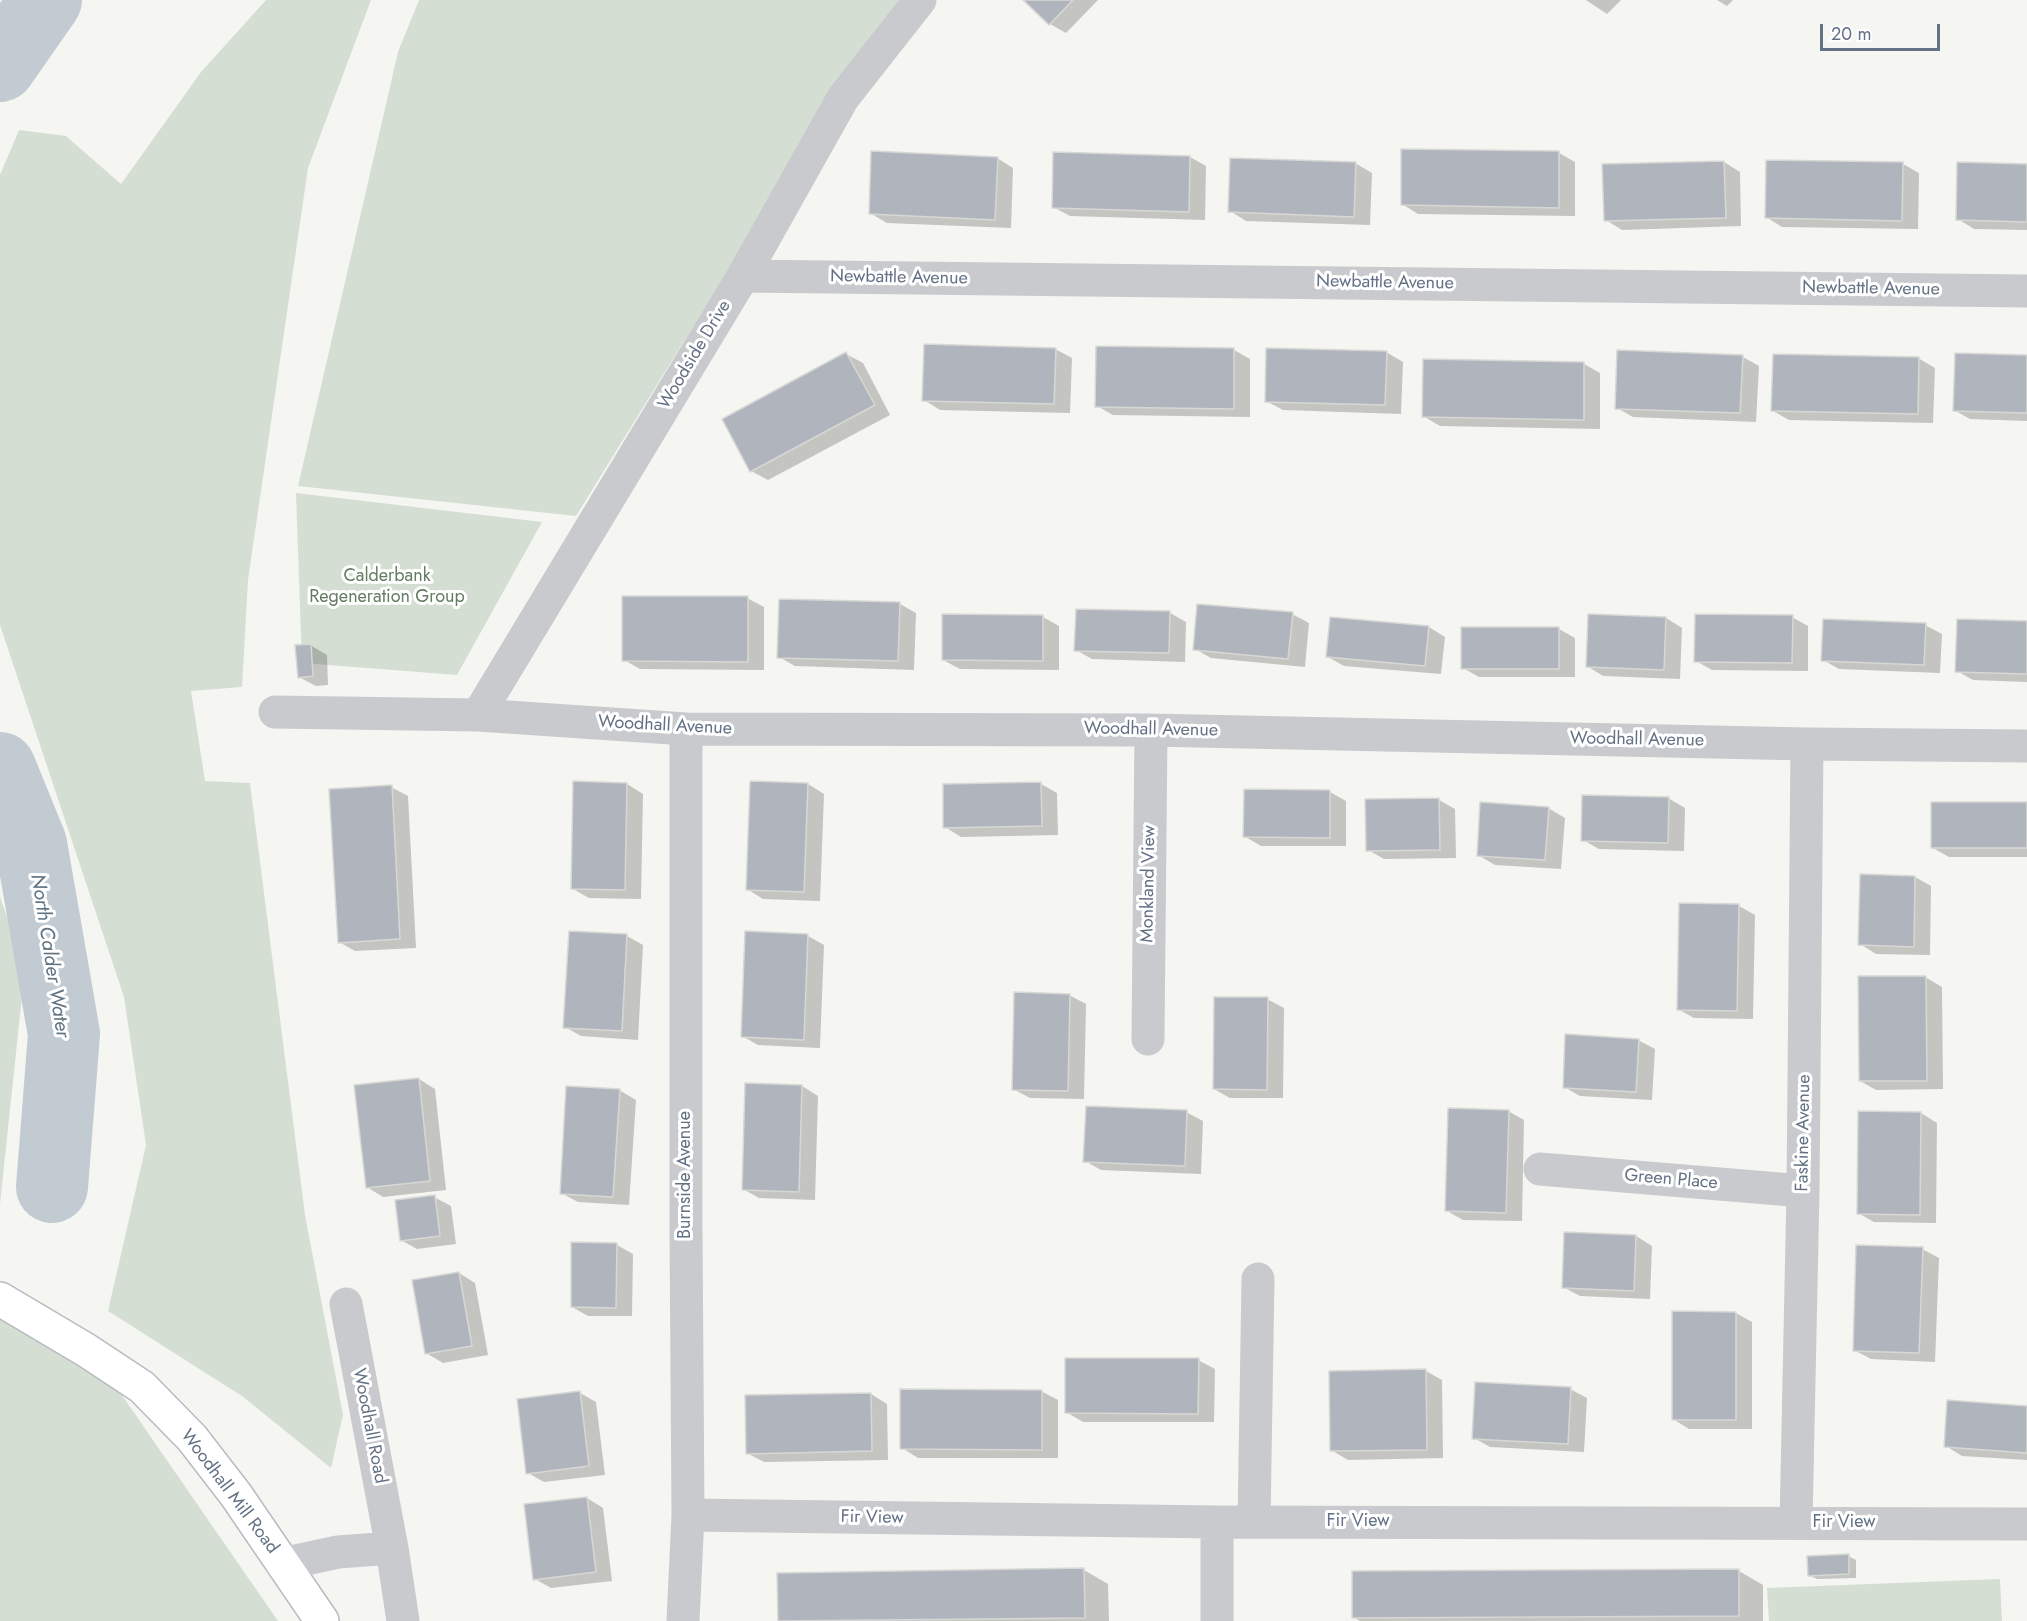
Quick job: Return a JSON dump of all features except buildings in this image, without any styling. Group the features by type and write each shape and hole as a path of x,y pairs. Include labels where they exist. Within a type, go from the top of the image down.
{"main road":[{"name":"Woodhall Mill Road","path":"0,1299 87,1350 142,1387 192,1438 236,1495 322,1621"}],"street":[{"name":"Woodside Drive","path":"478,715 743,276 843,98 920,0"},
{"name":"Newbattle Avenue","path":"743,276 2027,291"},
{"name":"Woodhall Avenue","path":"275,712 478,715 686,729 1151,730 1807,744 2027,746"},
{"name":"Burnside Avenue","path":"683,1621 688,1515 686,729"},
{"name":"Monkland View","path":"1148,1039 1151,730"},
{"name":"Faskine Avenue","path":"1796,1523 1803,1191 1807,744"},
{"name":"Green Place","path":"1540,1169 1803,1191"},
{"path":"1254,1522 1258,1279"},
{"name":"Woodhall Road","path":"346,1304 392,1548 403,1621"},
{"name":"Fir View","path":"688,1515 1217,1522 2027,1524"},
{"path":"1217,1522 1217,1621"},
{"path":"282,1564 338,1552 392,1548"}],"green space":[{"path":"266,0 371,0 308,168 248,580 242,687 191,691 205,781 250,783 305,1215 343,1415 331,1468 242,1396 108,1311 146,1145 124,997 0,625 0,175 19,130 66,136 121,184 201,72"},
{"path":"419,0 905,0 736,257 576,516 298,486 398,52"},
{"name":"Calderbank Regeneration Group","path":"296,493 542,522 457,675 302,663"},
{"path":"0,897 25,968 0,1204"},
{"path":"0,1319 108,1375 278,1621 0,1621"},
{"path":"2000,1579 2002,1621 1769,1621 1767,1588"}],"waterway":[{"name":"North Calder Water","path":"0,66 46,0"},
{"name":"North Calder Water","path":"0,768 31,844 64,1034 52,1187"}]}
